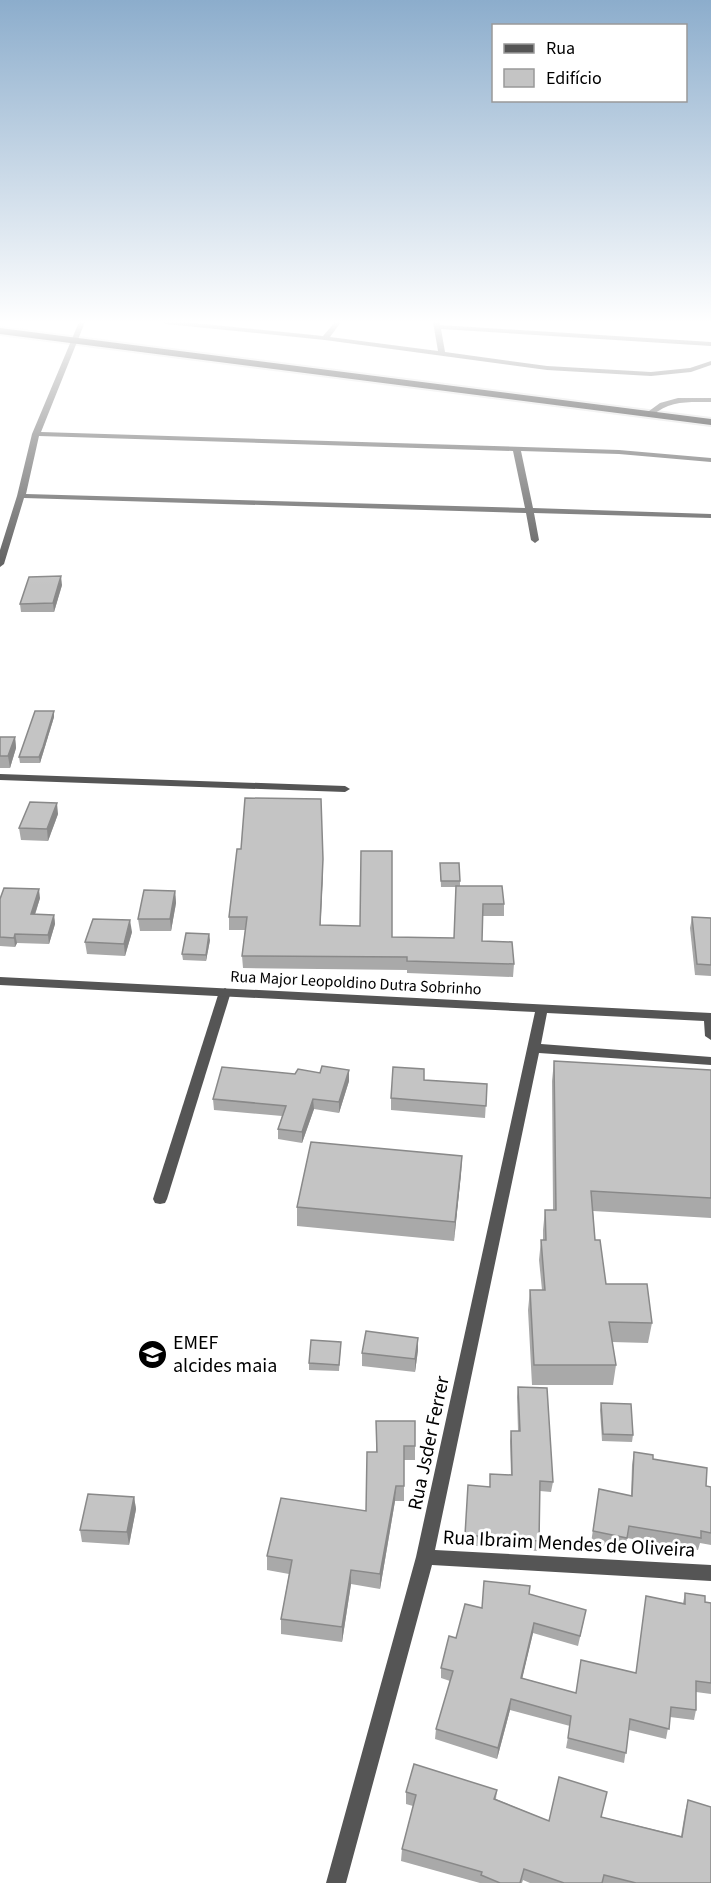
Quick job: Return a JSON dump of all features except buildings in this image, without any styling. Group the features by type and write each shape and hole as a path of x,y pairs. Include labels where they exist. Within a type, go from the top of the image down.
{"highway":[{"path":"617,410 711,422"}],"street":[{"path":"0,564 21,496 36,434 46,410"},
{"path":"649,414 653,410"},
{"path":"36,434 619,452 711,460"},
{"path":"517,450 535,540"},
{"path":"21,496 711,516"},
{"path":"0,777 345,789"},
{"name":"Rua Major Leopoldino Dutra Sobrinho","path":"0,981 710,1017"},
{"path":"160,1199 225,992"},
{"name":"Rua Jsder Ferrer","path":"337,1883 425,1557 542,1007"},
{"path":"710,1017 711,1036"},
{"path":"533,1048 711,1061"},
{"name":"Rua Ibraim Mendes de Oliveira","path":"425,1557 711,1573"}],"place":[{"name":"EMEF alcides maia","path":"152,1354"}]}
